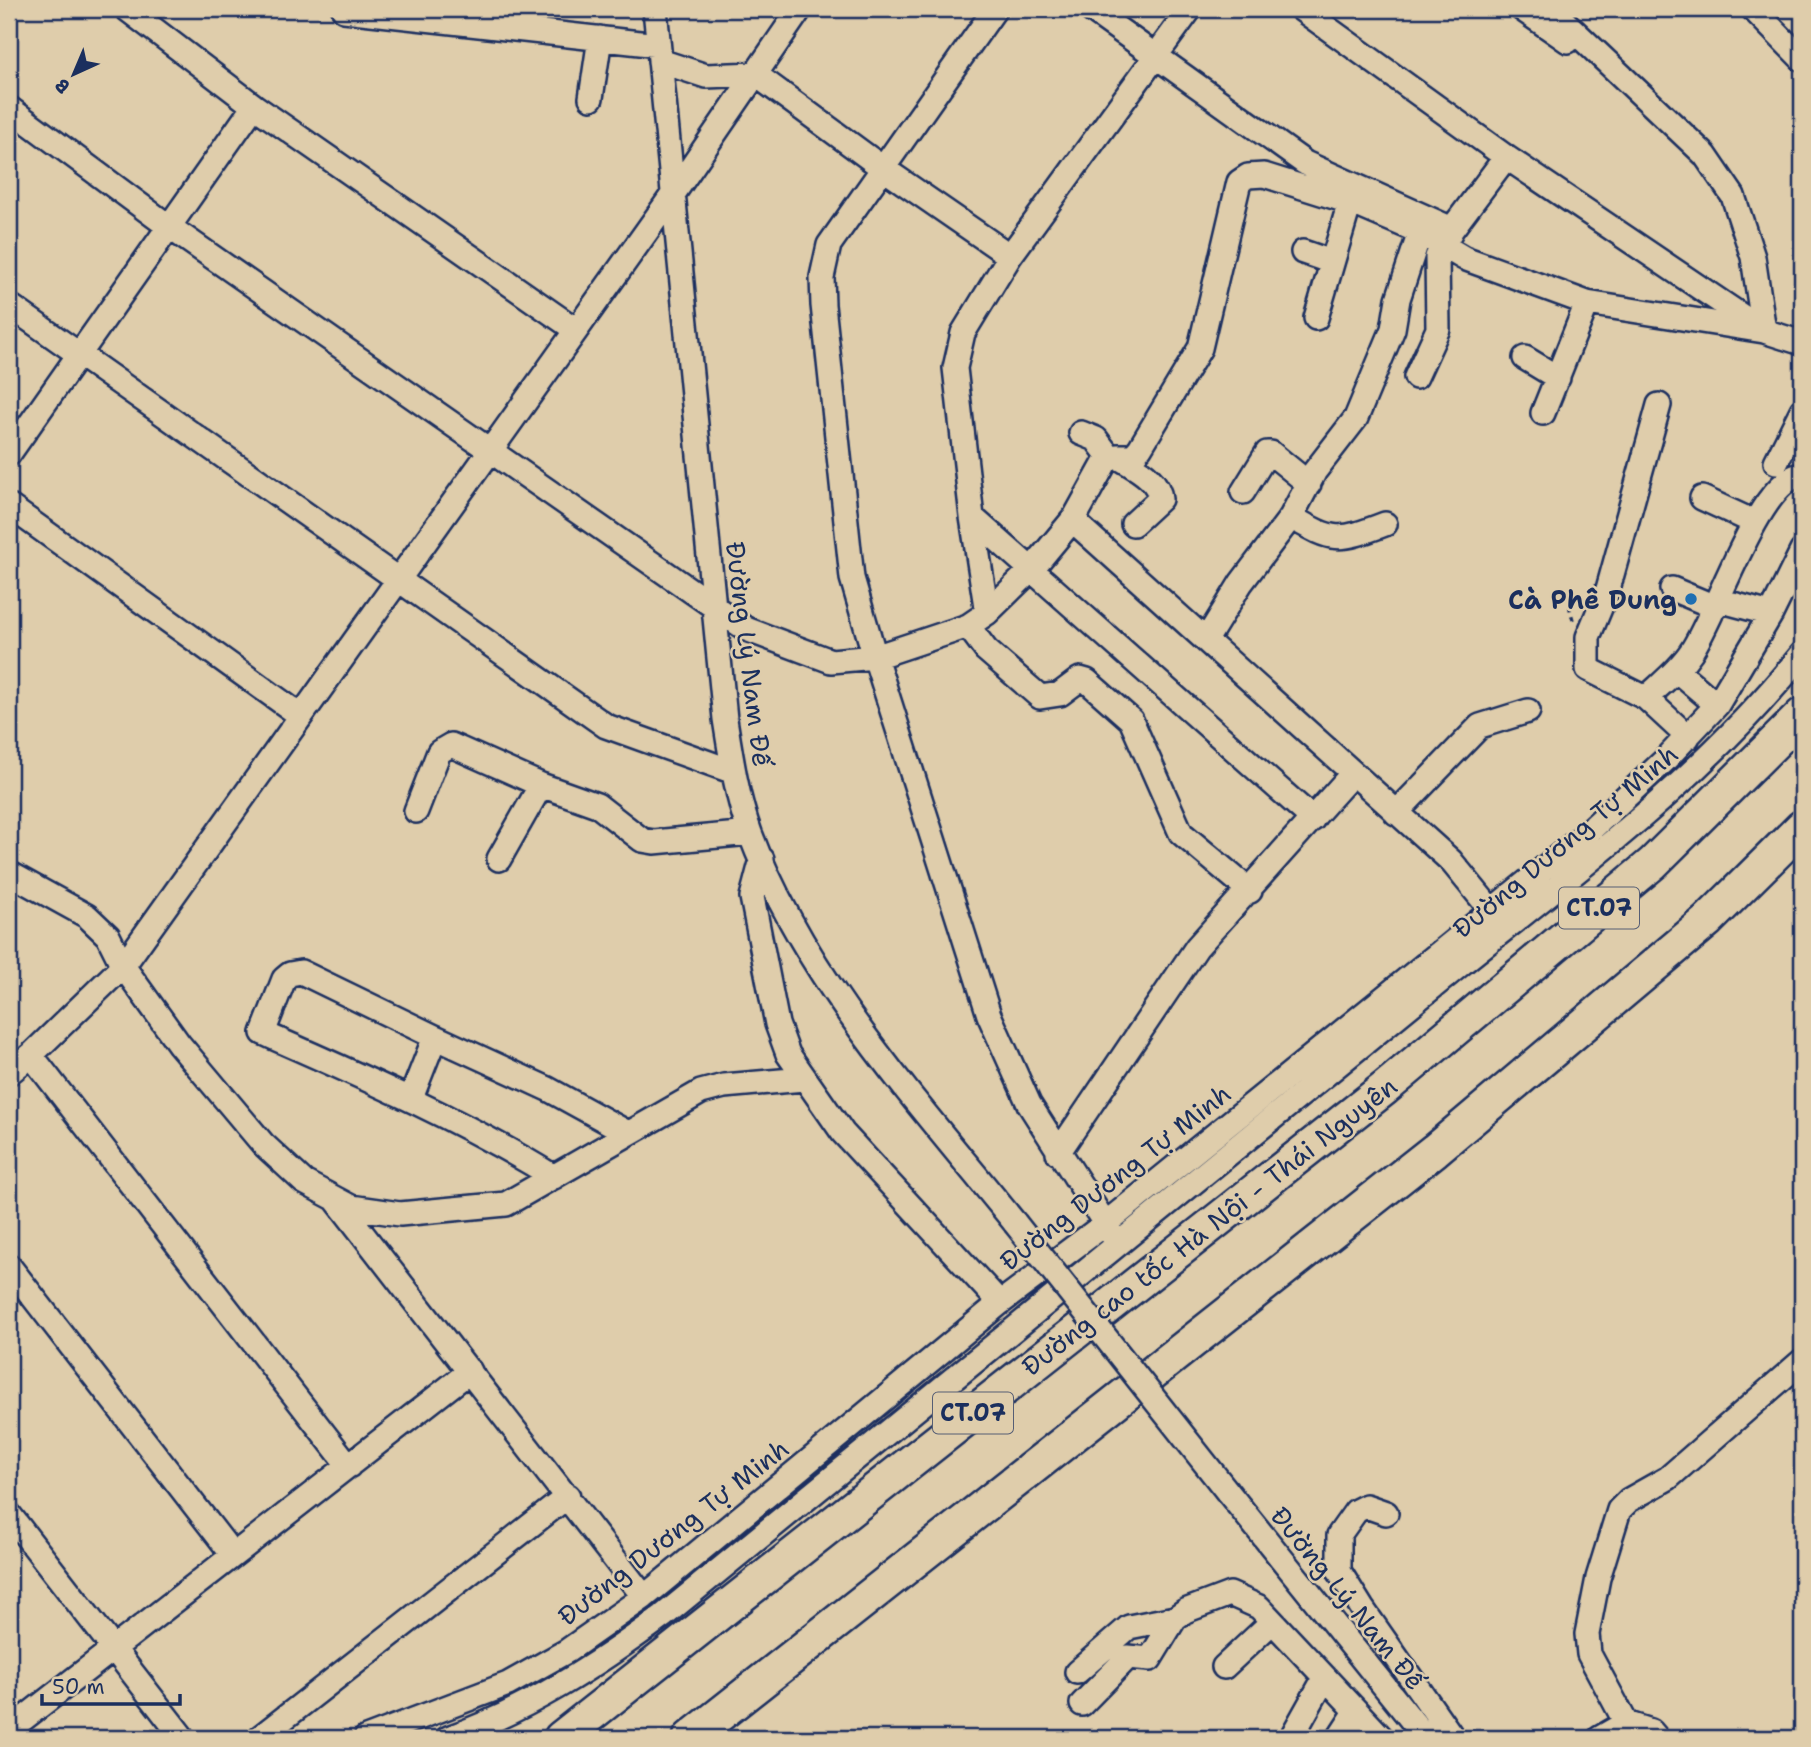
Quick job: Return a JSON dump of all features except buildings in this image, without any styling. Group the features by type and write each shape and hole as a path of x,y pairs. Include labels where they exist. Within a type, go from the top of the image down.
{"highway":[{"name":"Đường cao tốc Hà Nội - Thái Nguyên","path":"561,1738 1385,1088 1653,863 1802,715"},
{"name":"CT.07","path":"690,1738 1435,1150 1707,921 1802,827"}],"street":[{"path":"127,9 254,106 576,330"},
{"name":"Đường Lý Nam Đế","path":"655,9 712,606 734,772 750,833 786,912 849,1013 1426,1738"},
{"path":"9,1073 32,1055 123,966 674,193 800,9"},
{"path":"995,9 830,244 822,277 852,578 989,1015 1029,1104 1058,1153 1119,1244"},
{"path":"1090,9 1305,163 1447,236 1476,263 1587,303 1764,331 1802,343"},
{"path":"988,613 972,517 955,368 963,333 1010,256 1190,9"},
{"path":"1301,9 1506,157 1764,331"},
{"path":"1522,9 1628,83"},
{"path":"1551,9 1705,155 1732,196 1753,257 1764,331"},
{"path":"1753,9 1795,34 1802,59"},
{"path":"344,10 394,12 600,38 659,53 706,76 755,74 884,169 1010,256"},
{"path":"591,98 600,38"},
{"path":"9,454 254,106"},
{"path":"9,108 168,226 746,629 831,661 875,657 968,626 988,613 1032,569 1075,517 1107,461 1114,457 1133,456 1140,449 1200,348 1238,182 1248,176 1264,176 1350,202 1420,232 1447,236"},
{"path":"1416,377 1438,329 1436,264 1447,236 1506,157"},
{"path":"1316,318 1350,202"},
{"path":"1206,640 1241,583 1291,517 1323,459 1356,418 1376,377 1393,329 1398,299 1420,232"},
{"path":"1303,252 1332,262"},
{"path":"1543,413 1587,303"},
{"path":"9,306 606,726 734,772"},
{"path":"1525,358 1558,377"},
{"path":"1659,405 1608,589 1587,637 1588,669 1646,698 1688,737"},
{"path":"1776,462 1802,410"},
{"path":"1081,433 1096,439 1114,457 1154,482 1159,490 1160,499 1133,524"},
{"path":"1243,492 1267,453 1271,453 1308,484"},
{"path":"1646,698 1691,653 1717,604 1754,522 1782,485 1802,475"},
{"path":"1702,498 1754,522"},
{"path":"9,506 301,716"},
{"path":"972,517 1312,819"},
{"path":"1075,517 1080,527 1456,868 1499,919"},
{"path":"1291,517 1325,537 1339,538 1385,524"},
{"name":"Đường Dương Tự Minh","path":"448,1738 547,1693 610,1656 663,1616 1119,1244 1499,919 1688,737 1717,705 1771,614 1802,551"},
{"path":"1672,589 1717,604 1771,614"},
{"path":"968,626 986,650 1040,697 1060,694 1080,680 1087,681 1131,720 1181,833 1250,891"},
{"name":"Đường Dương Tự Minh","path":"366,1738 508,1684 567,1651 645,1597 1000,1303 1499,919 1586,867 1725,743 1802,654"},
{"path":"1676,670 1717,705"},
{"path":"1396,813 1480,726 1528,711"},
{"path":"416,811 443,747 451,745 541,785 597,805 642,839 654,842 750,833"},
{"path":"1058,1153 1197,947 1353,773"},
{"path":"499,859 541,785"},
{"path":"762,859 752,897 781,1038 804,1079 844,1133 953,1256 1000,1303"},
{"path":"9,873 87,915 108,936 123,966 179,1044 263,1144 304,1182 337,1201 371,1212 400,1214 497,1206 525,1195 701,1092 724,1086 804,1079"},
{"path":"554,1177 506,1147 411,1098 263,1033 284,979 295,972 307,974 548,1089 628,1133"},
{"path":"411,1098 435,1037"},
{"path":"32,1055 349,1466"},
{"path":"337,1201 645,1597"},
{"path":"9,1266 233,1555"},
{"path":"1657,1738 1650,1731 1626,1723 1589,1654 1587,1634 1598,1578 1619,1510 1629,1500 1668,1478 1802,1361"},
{"path":"9,1730 471,1371"},
{"path":"259,1738 569,1496"},
{"path":"1386,1513 1366,1506 1347,1522 1339,1535 1339,1571 1369,1619 1453,1738"},
{"path":"9,1514 183,1738"},
{"path":"1077,1672 1129,1626 1175,1618 1185,1611 1230,1594 1259,1607 1382,1738"},
{"path":"1082,1704 1128,1657 1146,1660 1153,1657 1175,1618"},
{"path":"1224,1667 1272,1622"},
{"path":"1291,1738 1324,1679"},
{"path":"1339,1738 1356,1712"},
{"path":"1601,1738 1626,1723"}],"place":[{"name":"Cà Phê Dung","path":"1691,599"}]}
